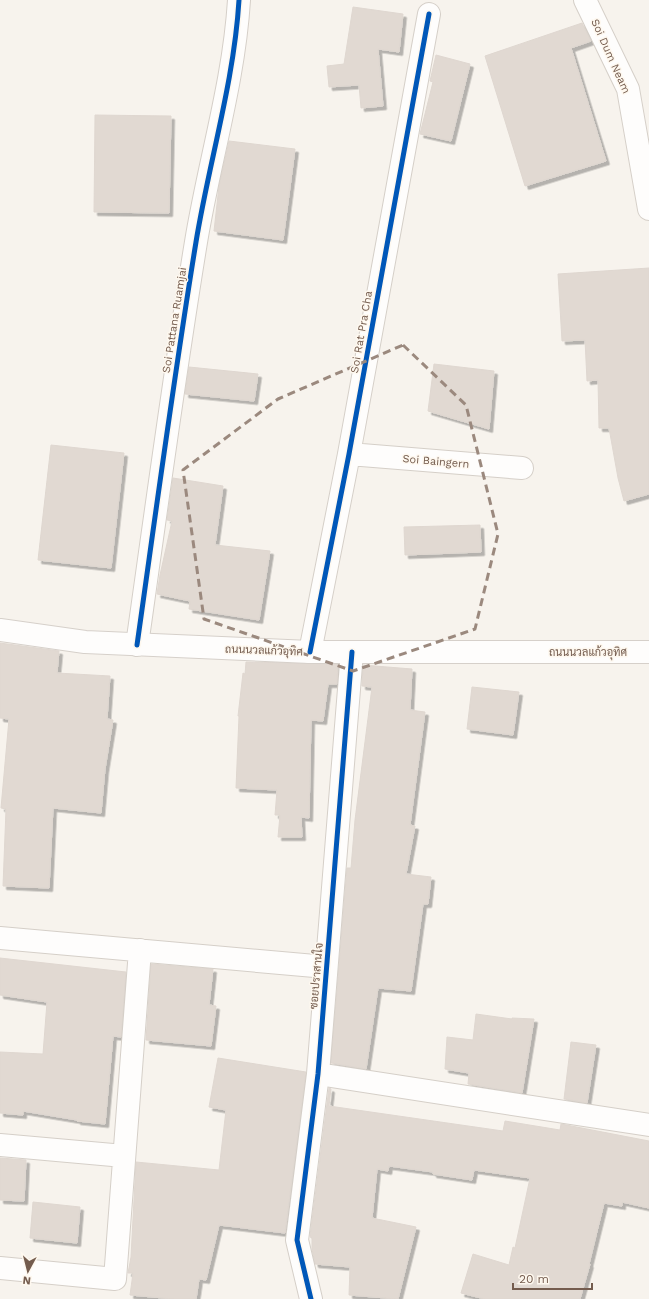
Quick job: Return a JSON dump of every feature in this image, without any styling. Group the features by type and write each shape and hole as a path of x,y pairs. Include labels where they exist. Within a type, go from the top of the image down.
{"street":[{"name":"Soi Pattana Ruamjai","path":"137,645 194,256 237,32 239,0"},
{"name":"Soi Dum Neam","path":"586,0 628,90 649,208"},
{"name":"Soi Rat Pra Cha","path":"310,652 349,454 429,14"},
{"name":"Soi Baingern","path":"349,454 522,468"},
{"name":"ถนนนวลแก้วอุทิศ","path":"0,630 85,642 310,652 649,652"},
{"name":"ซอยปราสานใจ","path":"311,1299 297,1240 318,1074 352,652"},
{"path":"0,938 326,967"},
{"path":"0,1268 115,1279 140,950"},
{"path":"318,1074 649,1125"},
{"path":"0,1145 124,1156"}],"highlighted area":[{"path":"403,345 466,405 498,534 475,629 353,671 204,619 183,470 278,399"}],"building":[{"path":"353,7 403,14 399,52 378,49 383,106 361,108 359,85 329,87 327,66 344,64"},
{"path":"582,23 591,41 571,48 606,161 525,186 485,56"},
{"path":"436,55 470,64 451,141 420,134 433,82 430,81"},
{"path":"95,115 171,116 169,213 94,212"},
{"path":"229,141 295,149 283,240 214,231 219,186"},
{"path":"649,268 649,494 624,501 618,478 609,428 599,428 598,380 587,381 585,340 562,341 558,274"},
{"path":"434,364 494,371 489,429 428,411"},
{"path":"189,367 258,374 254,401 185,394"},
{"path":"51,445 124,453 111,568 38,560"},
{"path":"173,478 223,486 215,545 270,551 259,620 189,609 190,601 157,594 172,521 167,520"},
{"path":"480,525 481,552 405,555 404,527"},
{"path":"0,643 59,651 57,673 110,676 107,719 113,720 105,769 101,813 53,808 49,888 3,886 6,809 1,808 9,719 0,718"},
{"path":"246,662 338,664 337,684 328,684 323,721 311,720 309,818 301,817 302,837 278,837 280,815 275,815 277,790 236,788 238,716 243,673 245,674"},
{"path":"363,665 412,669 410,710 425,712 410,825 415,826 406,874 431,877 428,904 423,904 411,991 378,988 366,1069 331,1063 347,868 351,868 355,820 372,687 362,686"},
{"path":"472,687 519,692 513,735 467,729"},
{"path":"0,958 126,972 121,1037 113,1036 105,1124 77,1121 23,1111 23,1115 0,1113 0,1052 43,1054 47,1002 0,995"},
{"path":"151,964 213,969 209,1005 216,1006 211,1046 146,1040"},
{"path":"476,1014 512,1019 534,1019 522,1093 468,1084 469,1073 445,1069 447,1037 473,1040"},
{"path":"571,1042 596,1045 587,1103 564,1099"},
{"path":"218,1058 306,1072 285,1233 219,1225 206,1280 199,1279 196,1299 174,1299 130,1295 133,1273 128,1273 131,1257 136,1162 219,1170 226,1110 209,1107"},
{"path":"329,1088 331,1089 329,1106 503,1131 505,1121 560,1130 561,1124 649,1141 649,1208 622,1202 622,1206 604,1203 590,1264 580,1299 485,1299 461,1293 473,1254 509,1265 513,1247 515,1248 530,1178 474,1170 472,1180 433,1174 433,1172 389,1166 388,1171 377,1169 372,1218 416,1227 398,1299 349,1295 350,1267 315,1264 312,1249 312,1238 310,1236"},
{"path":"0,1158 26,1160 24,1201 0,1200"},
{"path":"33,1202 80,1207 77,1243 30,1238"}],"cycle path":[{"path":"137,645 188,292 201,212 227,92 239,0"},
{"path":"310,652 349,454 429,14"},
{"path":"311,1299 297,1240 318,1074 352,652"}]}
